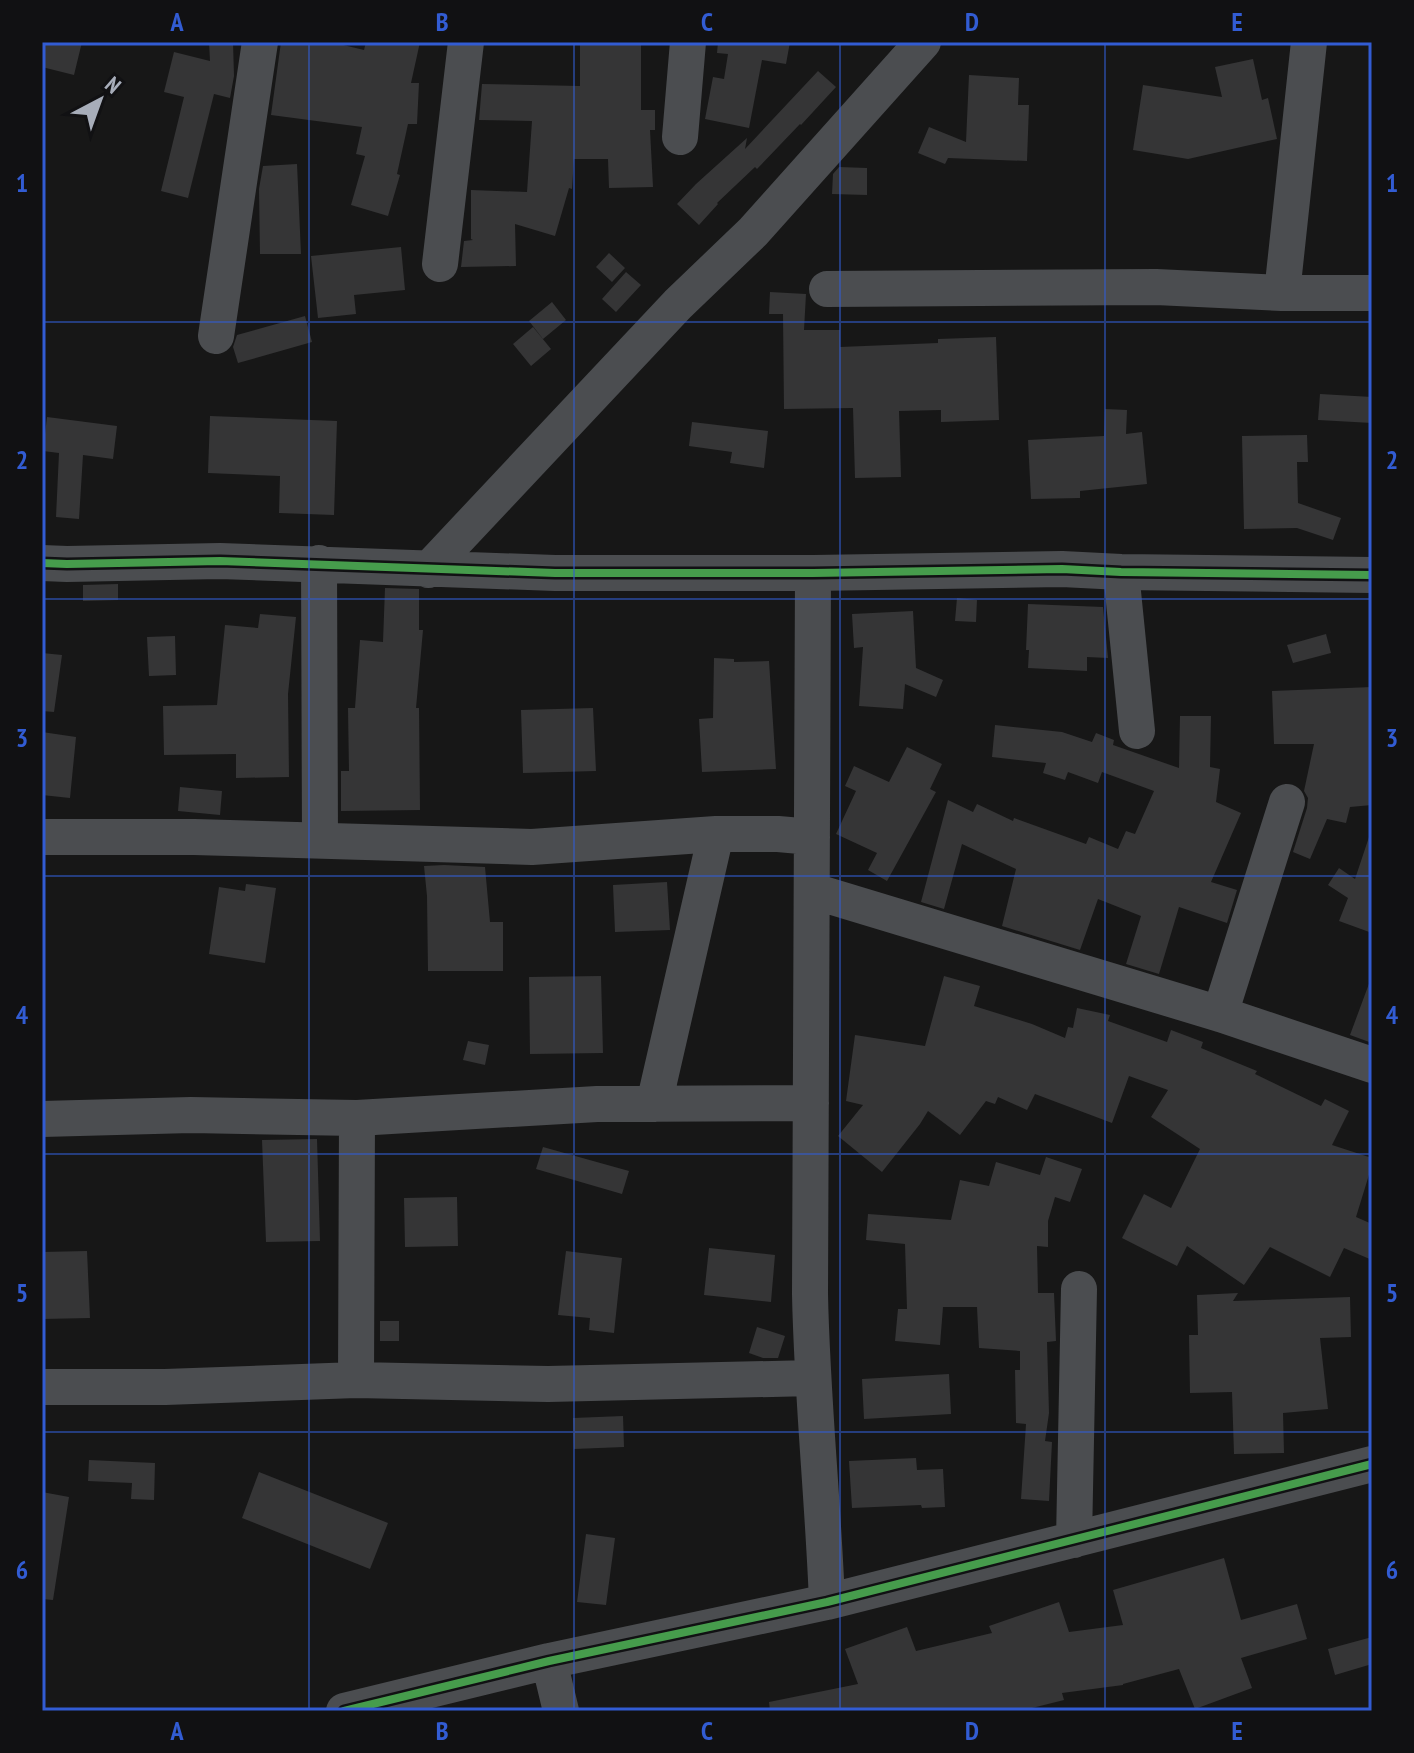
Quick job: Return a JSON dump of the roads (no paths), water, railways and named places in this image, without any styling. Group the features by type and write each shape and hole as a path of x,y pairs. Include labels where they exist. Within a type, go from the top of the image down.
{"street":[{"path":"216,336 260,42"},
{"path":"440,264 466,42"},
{"path":"680,137 688,42"},
{"path":"428,570 678,304 753,232 923,42"},
{"path":"1282,293 1309,42"},
{"path":"827,289 1156,287 1282,293 1372,293"},
{"path":"42,563 220,561 555,573 1062,569 1372,575"},
{"path":"319,563 320,840"},
{"path":"1121,572 1137,731"},
{"path":"813,573 810,1294 812,1378 827,1602"},
{"path":"1220,1014 1287,802"},
{"path":"654,1104 716,834"},
{"path":"42,837 194,837 532,847 716,834 812,837"},
{"path":"813,891 1220,1014 1372,1065"},
{"path":"42,1119 191,1115 357,1118 597,1104 811,1103"},
{"path":"356,1380 357,1118"},
{"path":"1074,1540 1079,1289"},
{"path":"42,1387 165,1387 356,1380 548,1384 812,1378"},
{"path":"344,1711 549,1661 827,1602 1372,1464"},
{"path":"549,1661 561,1711"}]}
